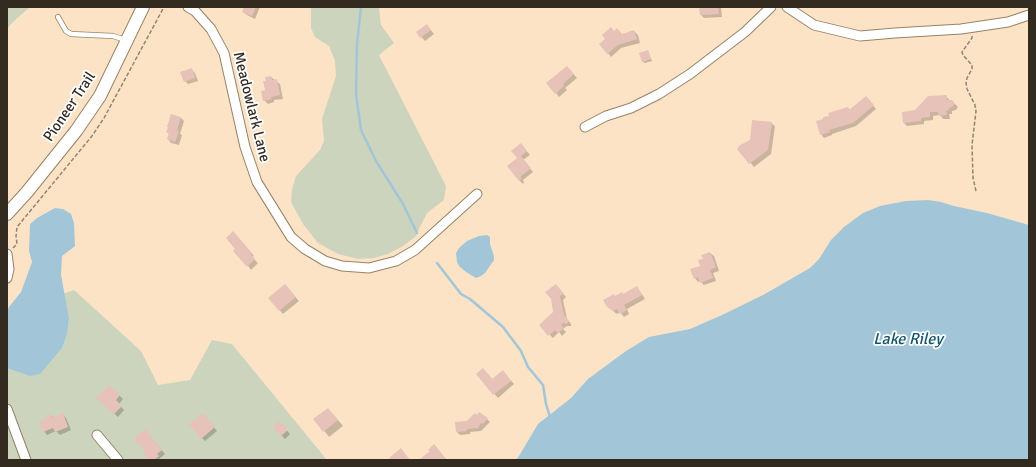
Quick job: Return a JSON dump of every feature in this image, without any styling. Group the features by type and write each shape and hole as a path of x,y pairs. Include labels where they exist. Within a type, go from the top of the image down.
{"main road":[{"name":"Pioneer Trail","path":"7,214 27,192 76,131 100,96 143,7"}],"street":[{"name":"Meadowlark Lane","path":"188,7 195,11 211,29 224,53 245,147 257,182 291,237 305,249 326,261 342,266 369,268 396,261 415,250 477,194"},
{"path":"585,127 606,116 631,108 659,94 690,74 756,23 771,7"},
{"path":"788,7 814,24 860,36 972,28 1008,22 1029,15"},
{"path":"7,255 10,269 7,278"},
{"path":"7,409 26,460"},
{"path":"97,435 118,460"}],"lane":[{"path":"58,17 66,31 71,34 113,36 128,40"}],"path":[{"path":"7,255 17,244 17,227 92,136 104,118 164,7"},
{"path":"972,28 972,38 962,52 972,65 972,69 966,83 967,89 975,104 976,111 972,145 973,178 976,191"}],"green space":[{"path":"7,7 30,7 7,29"},
{"path":"311,7 379,7 381,25 394,43 379,55 446,186 444,200 427,213 415,237 403,246 388,254 374,258 358,259 338,254 318,243 303,224 291,202 292,189 296,176 320,150 324,141 322,119 336,76 335,61 329,46 315,37 311,28"},
{"path":"74,290 141,351 158,385 190,380 212,340 232,344 327,460 7,460 7,309 52,298"}],"water":[{"name":"Lake Riley","path":"928,200 987,213 1029,225 1029,460 516,460 538,424 571,398 588,379 626,351 649,337 690,329 722,315 763,295 810,268 819,259 831,240 844,227 863,213 880,206 906,201"},
{"path":"55,208 63,209 71,214 74,223 75,246 62,256 61,275 69,318 67,334 62,348 40,374 30,376 7,368 7,312 9,307 21,292 32,262 29,251 30,224 37,218"},
{"path":"487,235 490,237 494,260 485,273 476,278 459,266 456,253 467,241 479,236"}],"building":[{"path":"244,7 256,7 252,16 242,12"},
{"path":"699,7 718,7 719,14 700,15"},
{"path":"427,24 431,30 420,38 416,32"},
{"path":"611,27 614,31 617,28 622,34 634,30 637,39 618,45 607,54 599,44 605,39 602,35"},
{"path":"648,50 651,59 642,62 639,53"},
{"path":"567,66 574,74 555,94 546,83"},
{"path":"192,68 195,78 184,82 180,72"},
{"path":"271,76 272,80 277,79 280,95 263,101 261,91 265,90 263,81 266,81 265,77"},
{"path":"947,95 947,100 952,100 954,105 946,111 947,115 939,116 938,112 930,112 930,117 921,118 921,121 903,123 902,112 915,110 928,96"},
{"path":"866,96 874,105 853,123 829,130 830,132 820,135 816,121 823,119 823,117 829,116 828,113 848,107 849,110"},
{"path":"171,114 181,117 177,130 179,131 175,142 167,139 169,133 166,133"},
{"path":"752,120 772,122 768,150 749,164 737,149 740,145 750,140"},
{"path":"521,143 527,151 521,156 531,168 520,177 522,178 519,181 507,166 517,158 511,151"},
{"path":"233,231 255,259 247,267 233,251 235,249 226,238"},
{"path":"710,252 716,267 710,270 713,278 700,283 698,277 694,279 690,269 700,266 698,260 703,259 701,255"},
{"path":"285,284 296,297 279,311 268,298"},
{"path":"556,284 564,294 560,296 564,315 568,320 568,323 563,323 561,325 564,328 558,333 555,330 548,336 539,325 553,312 551,299 545,292"},
{"path":"637,286 642,295 624,305 627,310 620,314 617,309 613,311 607,307 603,300 614,294 615,296 622,292 623,294"},
{"path":"483,368 492,379 503,370 511,381 493,395 476,374"},
{"path":"109,385 120,395 116,400 122,406 114,414 96,398"},
{"path":"328,408 338,420 323,432 313,419"},
{"path":"479,412 488,418 483,424 481,423 478,428 456,432 455,422 467,421 475,413 477,415"},
{"path":"63,413 68,427 55,432 53,428 43,432 39,422 47,419 45,416 50,414 52,418"},
{"path":"203,413 215,427 201,439 189,424"},
{"path":"280,421 288,430 281,436 273,427"},
{"path":"145,429 162,450 157,454 159,456 154,460 149,460 143,453 145,451 134,438"},
{"path":"434,444 447,460 419,460 430,451 428,450"},
{"path":"401,448 410,460 391,460 389,458"}],"waterway":[{"path":"361,7 357,44 356,94 361,130 376,161 403,204 417,233"},
{"path":"437,263 461,294 470,299 503,327 521,351 528,367 543,385 550,417"}]}
